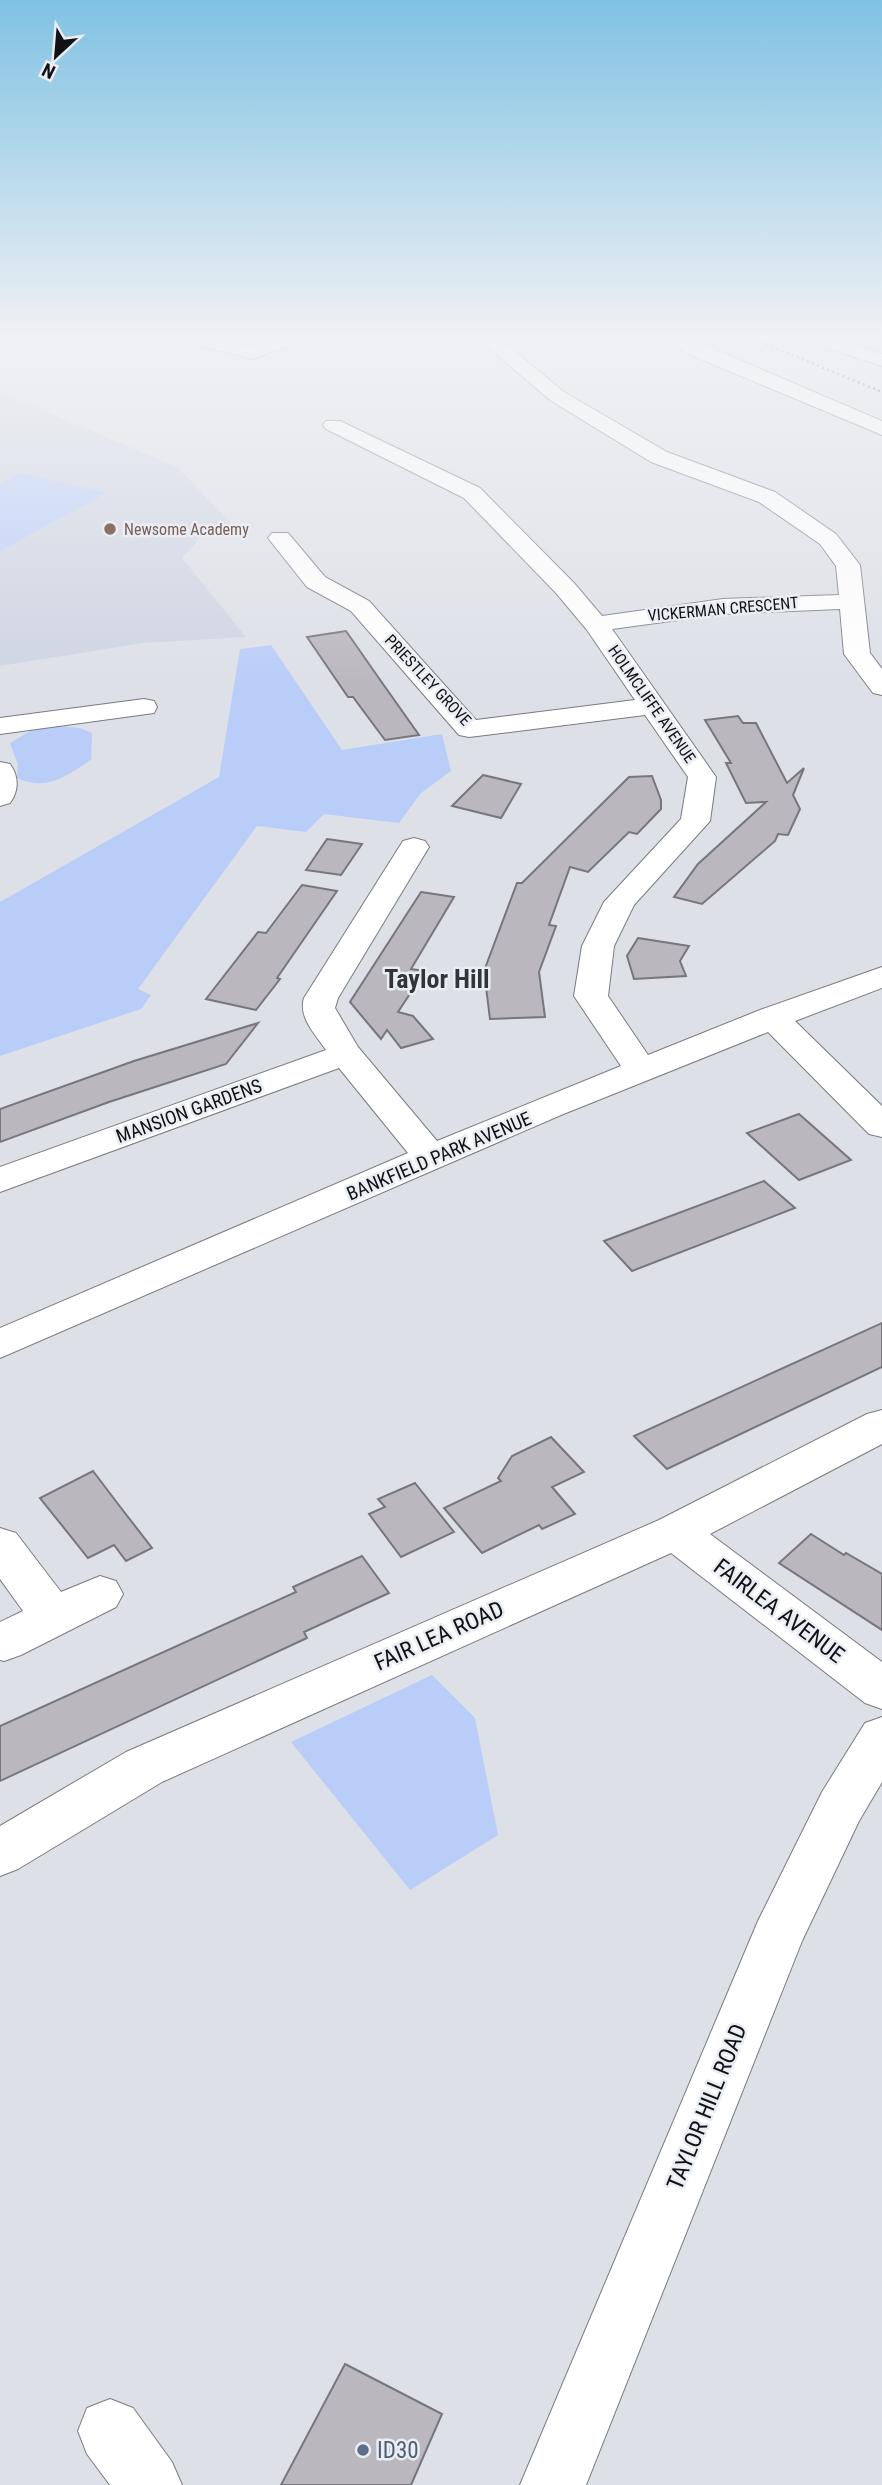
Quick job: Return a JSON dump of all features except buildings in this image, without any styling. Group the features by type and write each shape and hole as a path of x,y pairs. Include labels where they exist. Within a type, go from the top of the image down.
{"street":[{"name":"HOLMCLIFFE AVENUE","path":"392,454 472,493 565,588 596,625 655,706 702,777 695,821 620,902 598,946 591,996 641,1070"},
{"path":"654,454 767,497 828,539 848,565 857,654 882,687"},
{"name":"PRIESTLEY GROVE","path":"280,538 316,582 360,606 469,729 655,706"},
{"name":"VICKERMAN CRESCENT","path":"596,625 651,613 768,601 851,602"},
{"path":"0,726 144,707"},
{"path":"0,770 4,788 0,797"},
{"path":"414,848 318,1007 321,1017 346,1054 432,1159"},
{"name":"BANKFIELD PARK AVENUE","path":"0,1344 641,1070 772,1017 882,977"},
{"path":"772,1017 882,1126"},
{"name":"MANSION GARDENS","path":"26,1178 346,1054"},
{"name":"FAIR LEA ROAD","path":"0,1853 144,1767 676,1532 882,1425"},
{"name":"FAIRLEA AVENUE","path":"676,1532 882,1689"},
{"path":"0,1545 54,1617"},
{"path":"4,1642 100,1594"},
{"name":"TAYLOR HILL ROAD","path":"553,2485 777,1938 840,1807 882,1738"},
{"path":"110,2431 149,2485"}],"shaded area":[{"name":"Newsome Academy","path":"0,454 146,454 177,467 235,527 205,532 182,558 246,637 142,643 0,666"},
{"path":"21,473 106,493 0,551 0,484"},
{"path":"271,645 342,750 442,734 451,771 421,793 399,823 324,814 306,832 257,826 138,989 151,995 141,1009 0,1056 0,902 219,777 240,649"},
{"path":"57,726 80,728 92,733 91,760 65,776 47,783 28,782 17,778 18,765 10,743 34,729"},
{"path":"432,1675 475,1718 498,1835 410,1890 291,1742"}],"place":[{"name":"Newsome Academy","path":"110,529"},
{"name":"ID30","path":"363,2450"}],"district":[{"name":"Taylor Hill","path":"437,979"}]}
